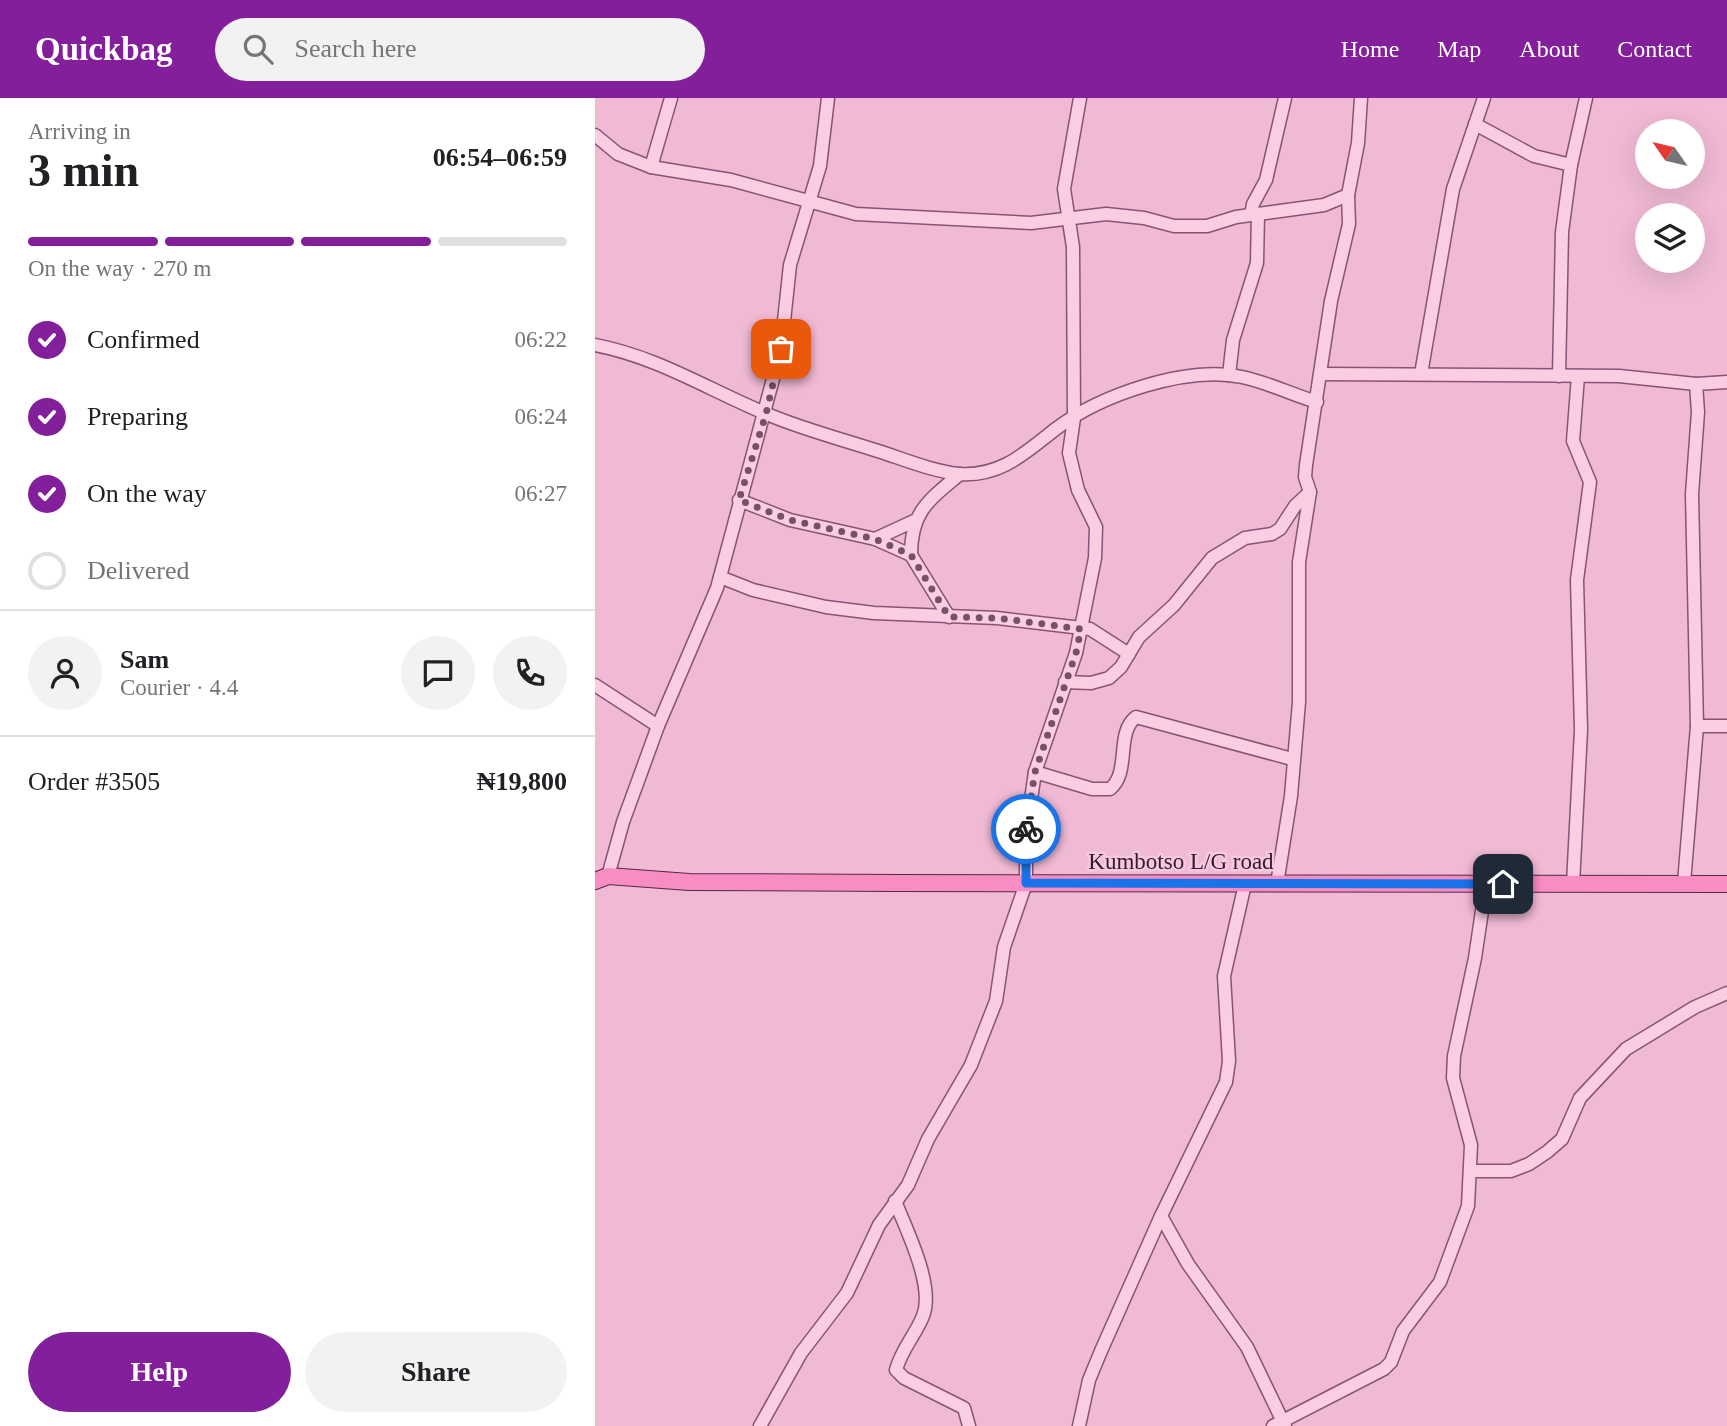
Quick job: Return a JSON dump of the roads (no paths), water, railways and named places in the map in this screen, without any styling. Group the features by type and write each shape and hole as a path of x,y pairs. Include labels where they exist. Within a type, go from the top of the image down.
{"main road":[{"name":"Kumbotso L/G road","path":"601,878 689,882 1727,884"}],"street":[{"path":"651,167 671,98"},
{"path":"601,878 658,726 720,576 739,500 766,414 787,317 790,265 811,202 825,141 828,98"},
{"path":"759,1426 801,1353 847,1293 879,1225 908,1185 927,1139 971,1065 996,1001 1004,947 1026,883 1026,834 1035,772 1081,629 1092,580 1096,527 1078,490 1069,453 1074,418 1073,247 1065,188 1080,98"},
{"path":"1229,375 1233,340 1257,263 1255,214 1286,98"},
{"path":"1277,884 1291,796 1299,702 1299,562 1310,492 1305,477 1331,301 1349,224 1348,195 1358,143 1361,98"},
{"path":"1421,374 1453,189 1484,98"},
{"path":"1559,376 1562,232 1571,165 1586,98"},
{"path":"1475,124 1534,156 1571,165"},
{"path":"595,135 618,154 651,167 731,180 856,214 875,216 907,214 1022,223 1106,214 1144,218 1174,226 1195,226 1255,214 1325,205 1348,195"},
{"path":"595,345 643,357 766,414 916,463 960,474 996,469 1026,455 1074,418 1142,385 1229,375 1243,377 1317,402"},
{"path":"1322,374 1578,376 1668,379 1696,384 1727,382"},
{"path":"1573,884 1581,730 1577,580 1590,482 1572,433 1579,401 1578,376"},
{"path":"1684,883 1697,726 1692,494 1698,412 1696,384"},
{"path":"1044,440 1059,444 1069,453"},
{"path":"911,555 914,522 924,505 960,474"},
{"path":"1065,682 1091,683 1109,677 1129,654 1139,637 1174,605 1212,558 1245,538 1272,534 1280,529 1295,506 1310,492"},
{"path":"739,500 790,520 875,539 911,555 949,617"},
{"path":"875,539 914,522"},
{"path":"720,576 753,590 826,607 997,618 1097,632 1129,654"},
{"path":"595,685 658,726"},
{"path":"1035,772 1092,789 1110,789 1119,780 1129,725 1136,717 1293,760"},
{"path":"1697,726 1727,726"},
{"path":"1079,1426 1097,1360 1152,1232 1226,1082 1229,1061 1224,976 1245,884"},
{"path":"1161,1216 1188,1264 1247,1347 1281,1425 1377,1374 1391,1362 1403,1331 1440,1282 1468,1206 1472,1171 1471,1144 1453,1078 1454,1056 1475,958 1486,884"},
{"path":"1472,1171 1511,1171 1529,1164 1547,1152 1562,1139 1580,1098 1609,1064 1626,1049 1683,1014 1727,993"},
{"path":"895,1201 919,1264 926,1304 922,1319 896,1370 904,1378 964,1408 968,1414 969,1426"}]}
